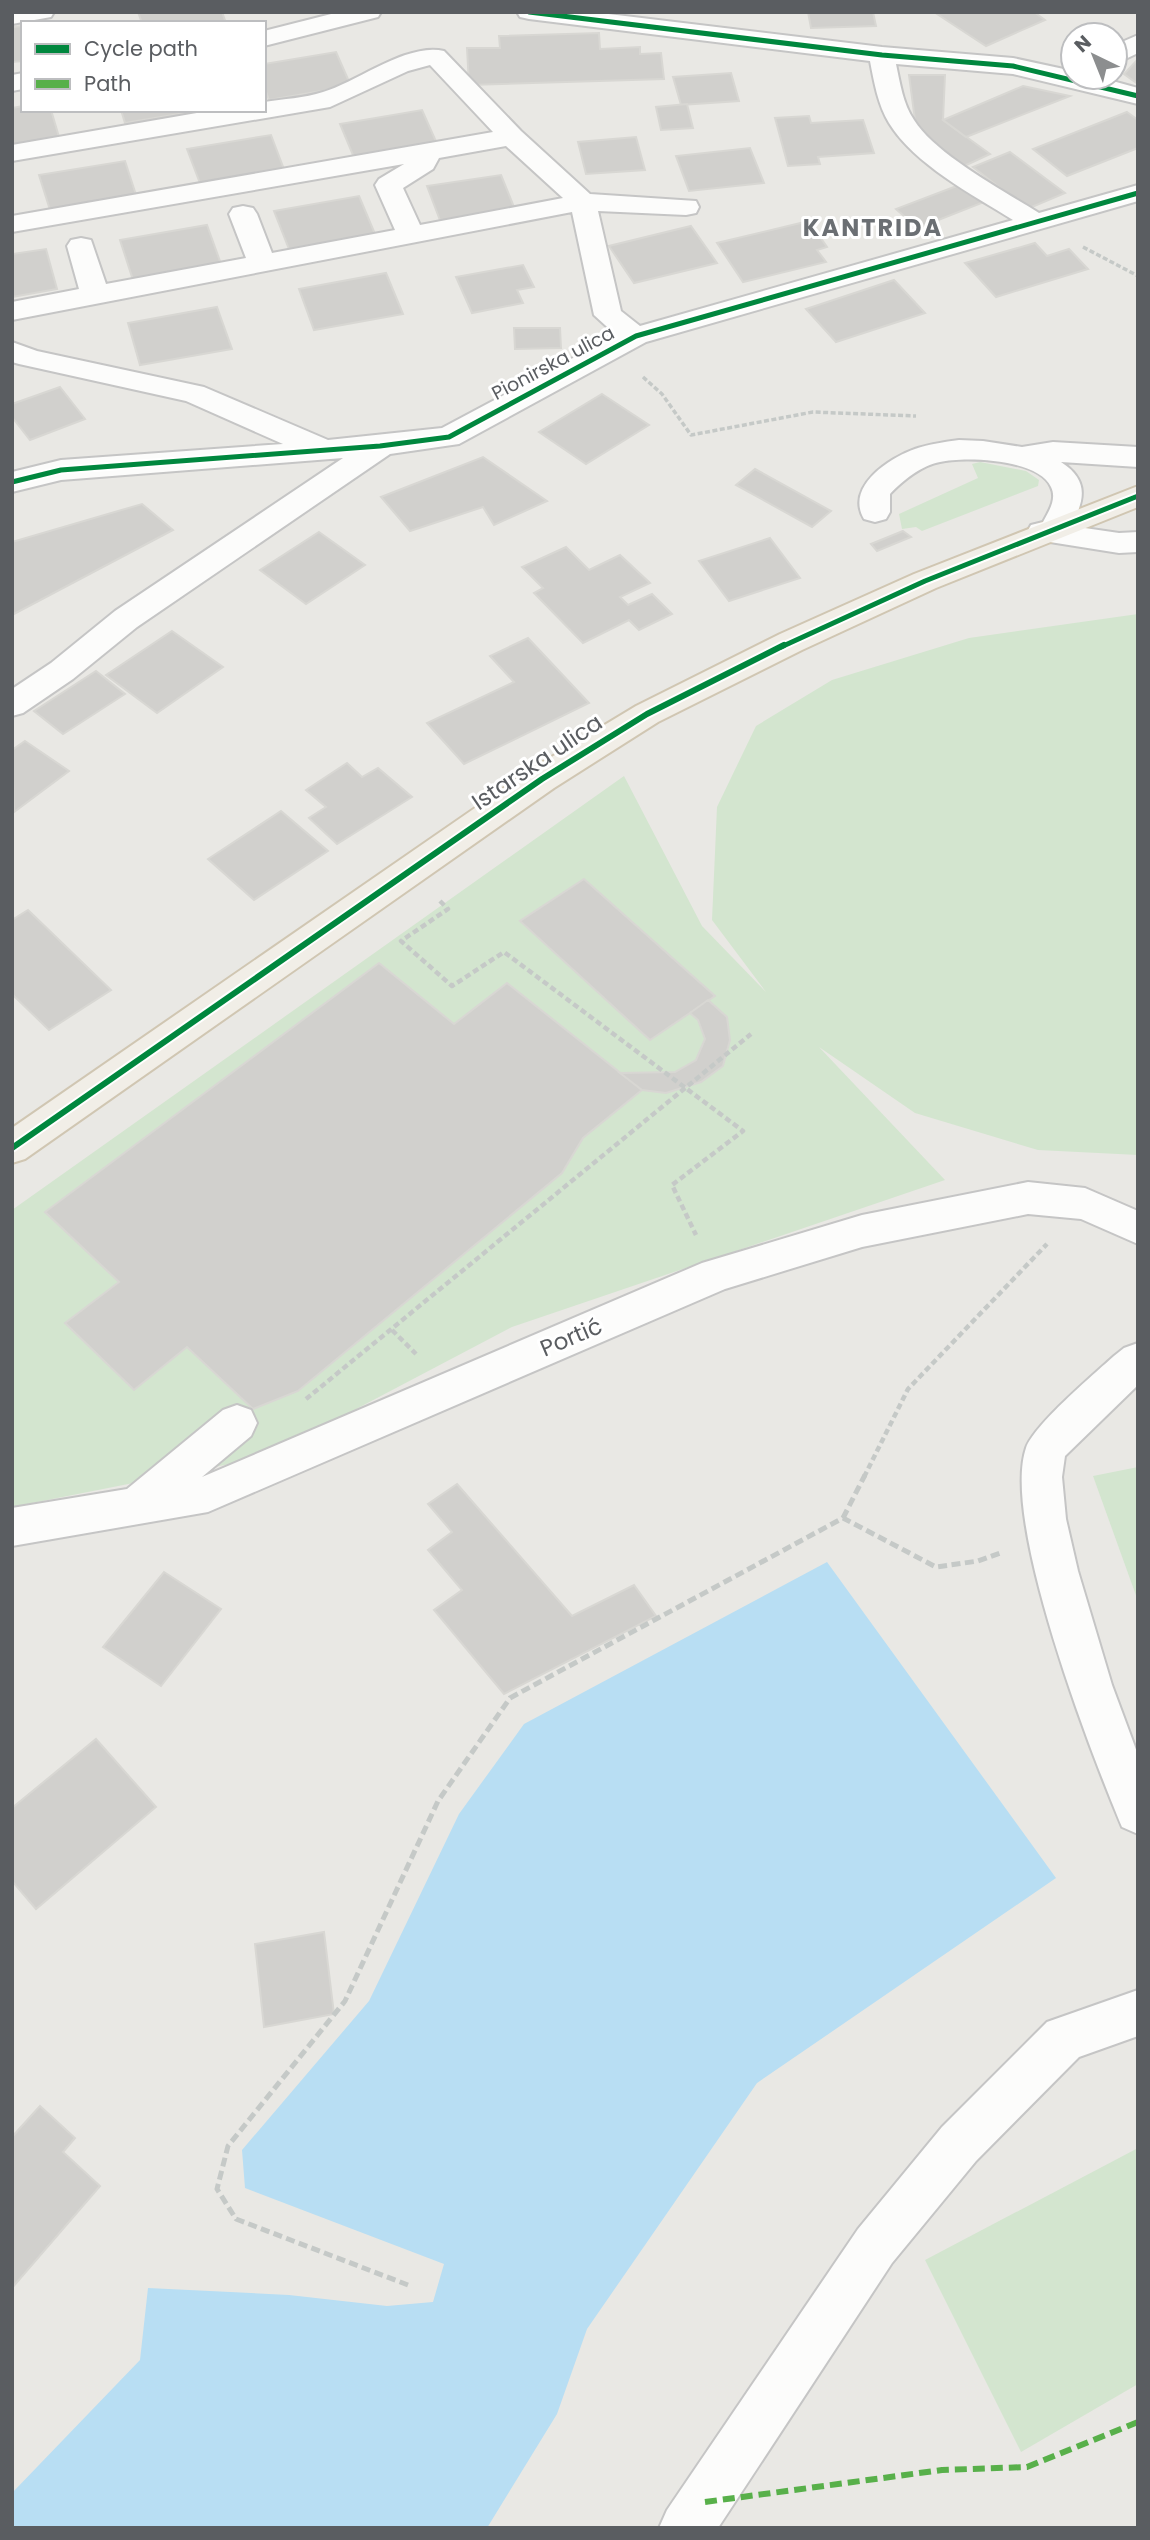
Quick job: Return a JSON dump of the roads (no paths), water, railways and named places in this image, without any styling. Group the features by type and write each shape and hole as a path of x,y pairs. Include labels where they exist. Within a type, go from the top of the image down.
{"main road":[{"name":"Istarska ulica","path":"12,1149 542,779 606,738 711,681 791,642 1049,530 1136,498"}],"street":[{"path":"12,17 42,12"},
{"path":"266,38 369,12"},
{"path":"529,12 881,55 1013,66 1059,74"},
{"path":"881,55 888,90 903,125 930,151 1033,221"},
{"path":"266,109 330,99 399,66 435,56 512,136 583,202"},
{"path":"92,112 99,138"},
{"path":"12,153 247,112"},
{"path":"15,216 512,136"},
{"path":"411,235 388,185 424,163 429,151"},
{"name":"Pionirska ulica","path":"12,482 61,470 380,446 449,438 636,336 1138,193"},
{"path":"12,311 583,202 686,207"},
{"name":"Pionirska ulica","path":"583,202 608,315 636,336"},
{"path":"243,214 262,263"},
{"path":"81,246 95,295"},
{"name":"Pionirska ulica","path":"12,351 29,358 194,394 325,450"},
{"name":"Pionirska ulica","path":"12,705 62,671 169,588 380,446"},
{"path":"875,512 873,496 886,480 909,463 928,455 974,449 1027,456 1053,452 1138,457"},
{"path":"1027,456 1052,470 1065,486 1069,505 1049,530 1119,543 1138,542"},
{"name":"Portić","path":"12,1527 208,1494 716,1275 862,1231 1028,1198 1085,1204 1138,1228"},
{"path":"1138,1360 1107,1386 1046,1449 1039,1482 1046,1537 1113,1755 1138,1812"},
{"path":"138,1505 237,1423"},
{"path":"685,2528 875,2246 959,2144 1065,2039 1138,2013"}],"water":[{"path":"827,1562 1056,1878 757,2083 587,2329 557,2414 487,2528 12,2528 12,2493 140,2360 148,2288 289,2295 387,2306 433,2302 444,2264 245,2188 242,2150 369,2001 459,1814 524,1724"}],"district":[{"name":"KANTRIDA","path":"873,227"}]}
